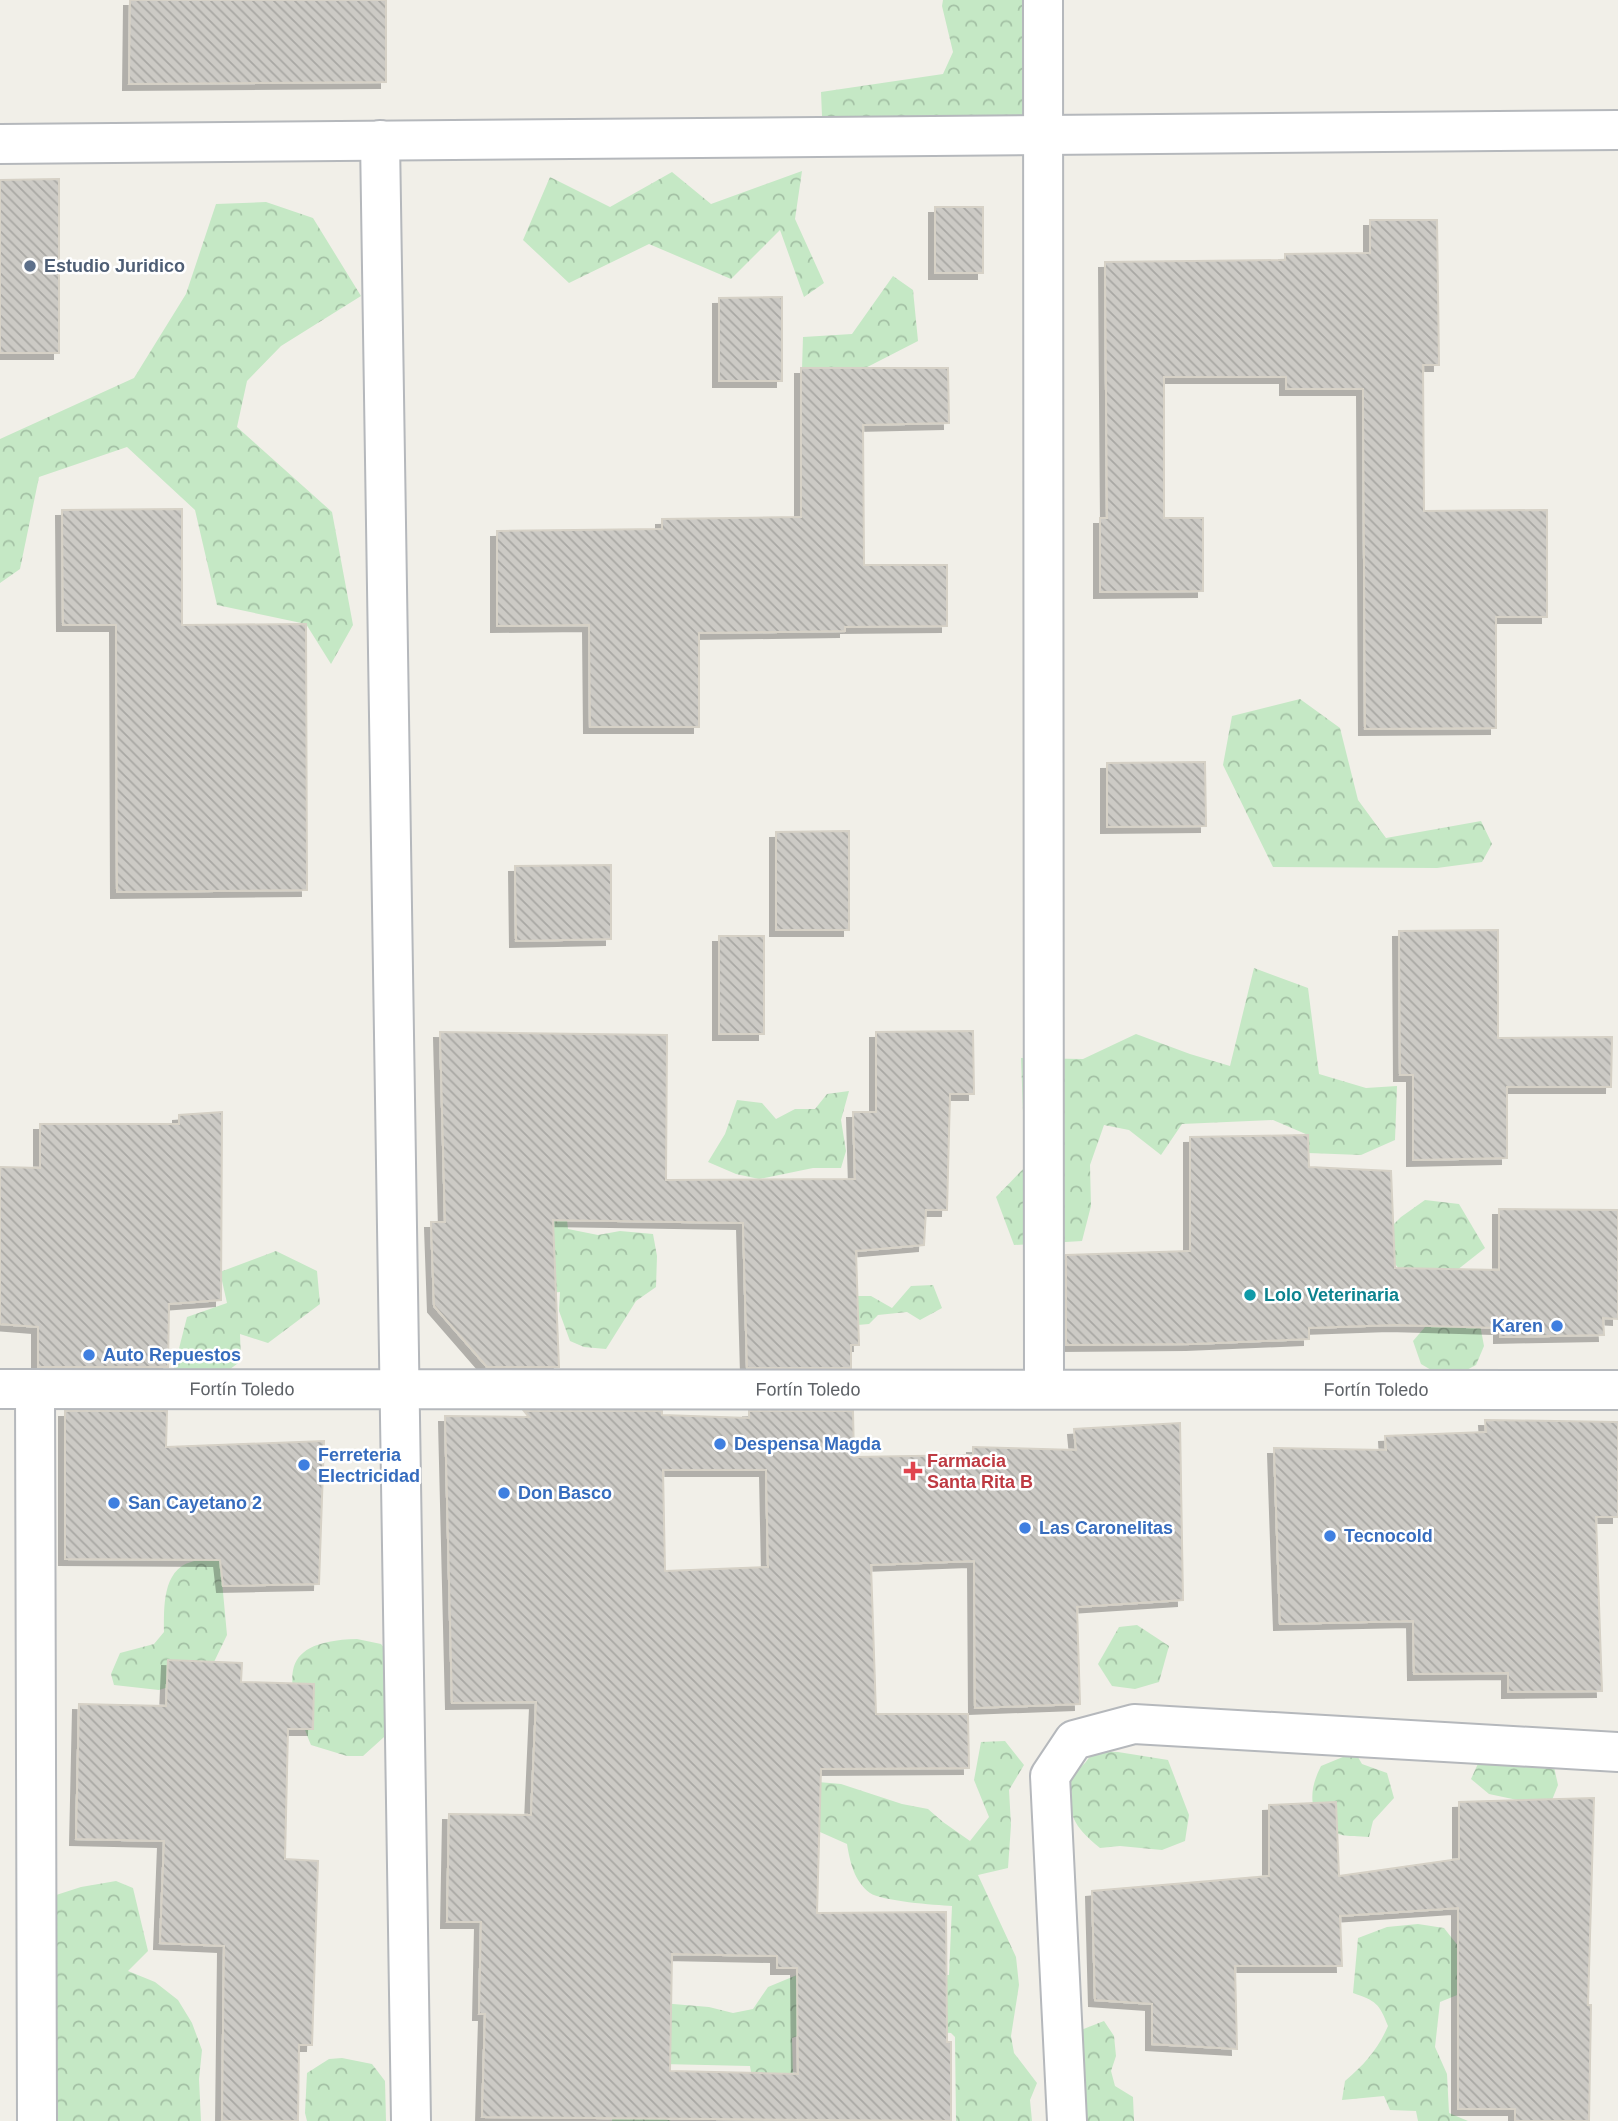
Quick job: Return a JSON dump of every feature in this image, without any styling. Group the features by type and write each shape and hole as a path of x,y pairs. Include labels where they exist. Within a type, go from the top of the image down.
{"street":[{"path":"1043,0 1044,1389"},
{"path":"0,144 1618,130"},
{"path":"380,140 411,2121"},
{"path":"18,1389 37,2121"},
{"name":"Fortín Toledo","path":"18,1389 1618,1390"},
{"path":"1067,2121 1051,1776 1074,1741 1134,1724 1618,1752"}],"green space":[{"path":"943,0 1041,0 1048,105 1008,127 842,130 822,116 821,92 943,74 953,52 942,6"},
{"path":"802,171 795,219 824,283 804,297 780,230 731,279 649,244 569,283 523,240 550,177 610,207 672,172 711,204"},
{"path":"266,202 313,218 361,296 281,346 247,381 237,427 332,512 353,625 331,664 306,624 217,605 195,510 127,447 39,477 20,569 0,583 0,439 134,378 186,294 216,204"},
{"path":"893,276 913,290 918,341 801,401 803,337 852,334"},
{"path":"1300,699 1340,728 1358,800 1386,838 1481,821 1492,844 1482,862 1437,868 1273,867 1223,765 1232,716"},
{"path":"1254,968 1308,988 1319,1074 1366,1088 1397,1086 1395,1140 1361,1155 1308,1153 1308,1135 1273,1120 1182,1124 1161,1155 1129,1130 1104,1125 1090,1165 1091,1206 1082,1241 1014,1245 996,1197 1025,1167 1021,1058 1083,1059 1136,1034 1230,1066"},
{"path":"849,1091 841,1120 846,1151 841,1168 813,1168 759,1179 736,1174 708,1162 725,1134 737,1100 762,1103 776,1119 795,1109 815,1109 827,1094"},
{"path":"565,1200 568,1229 598,1235 620,1231 653,1234 657,1256 656,1287 636,1301 606,1349 584,1347 570,1341 559,1311 560,1292 540,1294 518,1222"},
{"path":"1425,1200 1459,1204 1485,1248 1447,1278 1410,1283 1377,1241 1401,1217"},
{"path":"276,1251 317,1271 320,1304 268,1343 240,1334 241,1361 203,1389 172,1376 187,1317 227,1303 220,1272"},
{"path":"933,1285 942,1308 920,1320 907,1312 878,1315 869,1324 846,1326 845,1296 871,1296 892,1308 911,1286"},
{"path":"1431,1320 1480,1325 1484,1346 1476,1365 1448,1380 1421,1364 1413,1341"},
{"path":"220,1560 227,1635 214,1662 189,1681 159,1690 114,1685 111,1674 120,1653 154,1644 164,1632 167,1591 175,1573 182,1566 194,1561"},
{"path":"1137,1625 1169,1646 1159,1682 1135,1689 1112,1686 1098,1664 1119,1627"},
{"path":"357,1639 381,1644 403,1671 404,1719 363,1756 347,1756 311,1745 296,1703 293,1670 299,1658 310,1648 329,1642"},
{"path":"1005,1741 1024,1765 1009,1790 1011,1825 1008,1868 978,1875 1016,1957 1019,1985 1011,2036 1014,2053 1037,2083 1030,2100 1032,2121 956,2121 955,2037 951,2033 828,2025 792,2038 793,2073 788,2094 754,2091 750,2066 661,2064 659,2090 666,2119 671,2121 612,2121 616,2095 661,2003 709,2007 733,2013 753,2009 768,1987 797,1975 949,1975 952,1906 921,1904 870,1893 856,1877 847,1844 820,1832 803,1814 818,1782 841,1784 902,1804 928,1809 970,1841 989,1817 974,1780 981,1742"},
{"path":"1487,1744 1552,1758 1558,1785 1552,1800 1522,1801 1489,1794 1471,1779"},
{"path":"1094,1751 1168,1760 1189,1815 1185,1841 1162,1850 1120,1846 1100,1848 1090,1840 1074,1819 1066,1780"},
{"path":"1355,1752 1362,1764 1387,1773 1394,1798 1373,1821 1369,1837 1348,1836 1326,1827 1315,1812 1313,1803 1312,1794 1321,1766"},
{"path":"116,1881 133,1888 148,1951 128,1971 155,1982 178,2000 192,2023 202,2050 199,2079 201,2121 58,2121 57,2098 51,2075 50,1897 81,1887"},
{"path":"1418,1924 1444,1928 1474,1966 1472,1989 1440,2002 1435,2047 1447,2074 1449,2113 1468,2121 1418,2121 1416,2111 1390,2110 1384,2096 1342,2100 1345,2081 1370,2056 1388,2026 1376,2004 1353,1993 1358,1938 1387,1927"},
{"path":"1104,2021 1114,2036 1116,2056 1111,2071 1115,2086 1133,2097 1134,2121 1082,2121 1081,2030"},
{"path":"342,2058 372,2064 385,2081 386,2121 307,2121 307,2073 329,2059"}],"building":[{"path":"130,0 386,0 386,82 129,84"},
{"name":"Estudio Juridico","path":"59,179 59,353 0,353 0,180"},
{"path":"935,207 983,207 983,273 935,273"},
{"path":"1370,220 1437,220 1439,365 1423,365 1424,511 1547,510 1547,617 1496,617 1496,728 1365,729 1363,389 1286,389 1286,377 1164,377 1164,518 1203,518 1203,591 1100,592 1100,518 1107,518 1105,262 1285,260 1285,254 1370,253"},
{"path":"782,297 782,381 719,381 719,298"},
{"path":"801,368 948,368 949,423 863,425 864,565 947,565 947,626 845,627 845,631 699,633 699,727 590,727 589,625 497,626 497,531 662,529 662,519 801,517"},
{"path":"182,509 182,625 306,624 307,890 117,892 116,625 63,625 62,510"},
{"path":"1205,762 1206,826 1107,827 1107,763"},
{"path":"849,831 849,930 776,930 776,832"},
{"path":"611,865 611,939 516,941 515,866"},
{"path":"1498,930 1498,1038 1612,1037 1611,1087 1507,1087 1507,1158 1413,1160 1413,1075 1400,1075 1399,931"},
{"path":"719,936 764,936 764,1034 719,1034"},
{"path":"973,1031 974,1094 950,1094 947,1210 926,1210 924,1245 856,1251 859,1345 851,1345 851,1368 747,1368 743,1223 553,1220 559,1367 487,1367 434,1306 431,1222 445,1222 440,1032 667,1035 666,1180 855,1179 853,1112 876,1112 876,1032"},
{"path":"222,1112 221,1300 169,1304 168,1367 38,1367 38,1327 0,1324 0,1167 40,1168 40,1124 179,1124 179,1115"},
{"path":"1308,1135 1309,1167 1391,1171 1395,1268 1499,1270 1499,1209 1618,1210 1618,1319 1603,1318 1604,1335 1500,1337 1500,1328 1395,1325 1309,1328 1309,1339 1192,1344 1066,1345 1066,1255 1190,1251 1190,1137"},
{"path":"65,1411 167,1411 166,1447 324,1441 319,1584 223,1586 220,1560 65,1559"},
{"path":"524,1411 662,1411 662,1415 749,1418 749,1411 853,1411 854,1457 973,1455 973,1447 1076,1450 1074,1429 1180,1423 1183,1600 1077,1607 1080,1704 975,1708 974,1561 871,1565 876,1714 968,1714 969,1768 821,1769 817,1913 946,1912 947,2042 951,2042 951,2121 482,2117 485,2014 479,2014 481,1922 447,1922 449,1814 531,1815 536,1702 452,1703 445,1416 529,1417","holes":["663,1470 766,1470 768,1567 665,1571","672,1954 777,1956 777,1968 797,1968 798,2074 670,2071"]},
{"path":"1485,1420 1618,1422 1618,1517 1596,1517 1602,1691 1508,1692 1508,1673 1414,1674 1413,1621 1280,1624 1274,1448 1386,1450 1385,1436 1486,1432"},
{"path":"168,1660 242,1663 241,1682 314,1684 313,1729 288,1729 285,1859 318,1861 312,2045 299,2045 298,2121 222,2121 224,1946 160,1943 164,1841 76,1839 79,1704 166,1706"},
{"path":"1594,1798 1588,2005 1591,2005 1589,2121 1515,2121 1515,2109 1458,2109 1458,1908 1340,1916 1342,1966 1235,1966 1237,2049 1152,2044 1152,2004 1095,2000 1092,1891 1269,1876 1269,1805 1336,1802 1339,1876 1459,1859 1459,1802"}],"place":[{"name":"Estudio Juridico","path":"30,266"},
{"name":"Lolo Veterinaria","path":"1250,1295"},
{"name":"Karen","path":"1557,1326"},
{"name":"Auto Repuestos","path":"89,1355"},
{"name":"Despensa Magda","path":"720,1444"},
{"name":"Ferreteria Electricidad","path":"304,1465"},
{"name":"Farmacia Santa Rita B","path":"913,1471"},
{"name":"Don Basco","path":"504,1493"},
{"name":"San Cayetano 2","path":"114,1503"},
{"name":"Las Caronelitas","path":"1025,1528"},
{"name":"Tecnocold","path":"1330,1536"}]}
